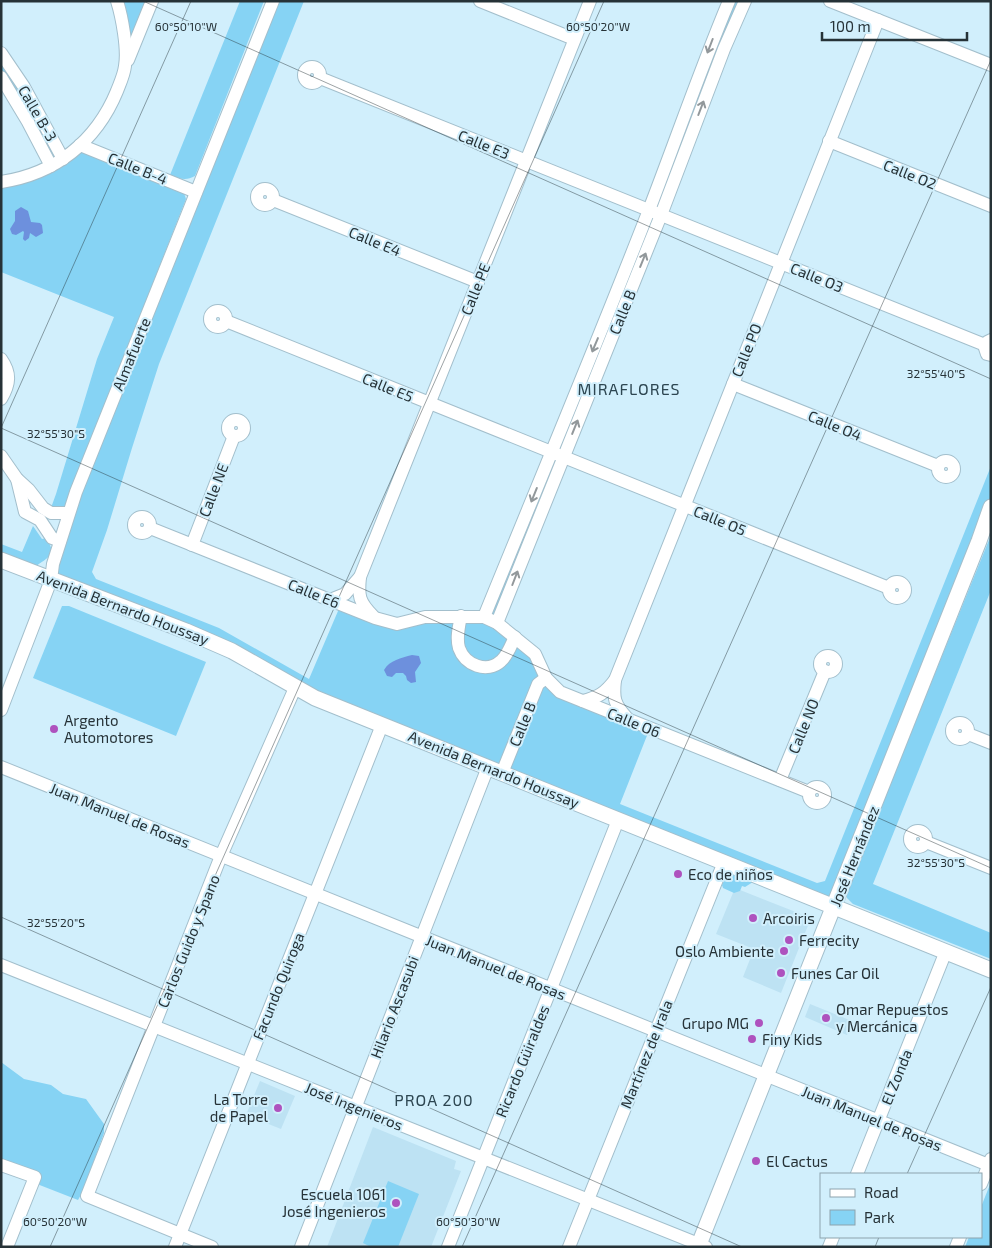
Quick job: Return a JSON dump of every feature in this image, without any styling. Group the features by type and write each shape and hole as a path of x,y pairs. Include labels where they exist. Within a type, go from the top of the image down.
{"main road":[{"name":"José Hernández","path":"701,1246 766,1075 990,515"},
{"name":"Avenida Bernardo Houssay","path":"1,560 217,644 266,669 295,688 315,698 991,970"}],"street":[{"path":"117,1 125,42 126,65"},
{"path":"1,182 33,175 51,166 64,153 80,145 96,130 105,116 120,84 152,1"},
{"name":"Almafuerte","path":"1,710 51,580 53,564 68,513 273,1"},
{"path":"480,1 574,39"},
{"name":"Calle PE","path":"374,618 362,606 359,594 360,577 590,1"},
{"name":"Calle B","path":"655,212 711,43 730,1"},
{"name":"Calle B","path":"484,618 557,454 655,212 745,1"},
{"path":"830,1 991,66"},
{"name":"Calle PO","path":"583,701 595,698 606,691 615,680 878,20"},
{"name":"Calle B-3","path":"1,53 64,153"},
{"name":"Calle B-3","path":"1,77 51,166"},
{"name":"Calle E3","path":"320,78 655,212"},
{"name":"Calle O2","path":"830,142 991,206"},
{"name":"Calle B-4","path":"80,145 196,192"},
{"name":"Calle E4","path":"273,200 478,282"},
{"name":"Calle O3","path":"655,212 989,346"},
{"name":"Calle E5","path":"226,321 557,454"},
{"path":"1,358 7,367 9,377 7,389 1,399"},
{"name":"Calle O4","path":"732,384 938,466"},
{"name":"Calle NE","path":"192,544 234,436"},
{"name":"Calle B","path":"497,623 557,454"},
{"name":"Calle O5","path":"557,454 889,588"},
{"path":"1,456 17,479 25,512 45,517 68,513"},
{"path":"45,517 52,538 60,541"},
{"name":"Calle E6","path":"150,528 374,618 397,624 425,618 461,616 484,618"},
{"name":"Calle PE","path":"330,600 345,594 360,577"},
{"path":"461,616 458,637 459,647 463,656 478,666 486,668 500,662 506,655 515,637"},
{"name":"Calle O6","path":"484,618 497,623 535,654 546,678 560,692 809,792"},
{"name":"Calle NO","path":"780,780 825,672"},
{"name":"Calle B","path":"502,773 538,684 546,678"},
{"name":"Calle PO","path":"615,680 614,696 618,708 628,719"},
{"name":"Carlos Guido y Spano","path":"180,1234 87,1196 221,856 295,688"},
{"name":"Facundo Quiroga","path":"175,1247 382,725"},
{"path":"968,734 991,743"},
{"name":"Juan Manuel de Rosas","path":"1,767 879,1121 990,1163"},
{"name":"Hilario Ascasubi","path":"301,1247 488,767"},
{"name":"Ricardo Güiraldes","path":"448,1247 618,820"},
{"path":"926,842 991,868"},
{"name":"Martínez de Irala","path":"569,1247 724,862"},
{"name":"El Zonda","path":"858,1173 946,952"},
{"name":"José Ingenieros","path":"1,965 588,1199 701,1246"},
{"path":"982,1182 990,1163"},
{"path":"1,1165 35,1177 7,1247"},
{"path":"180,1234 212,1247"}],"shaded area":[{"path":"21,207 28,211 31,222 42,225 43,233 36,237 30,233 29,238 25,241 23,239 23,231 16,235 12,234 10,229 15,221 15,211"},
{"path":"412,655 419,656 421,663 415,672 416,682 411,683 403,673 396,673 392,677 387,676 384,670 389,664"},
{"path":"735,888 811,918 781,993 743,977 754,949 716,934"},
{"name":"Omar Repuestos y Mercánica","path":"810,1004 852,1021 847,1035 805,1017"},
{"path":"260,1081 295,1096 281,1129 246,1115"},
{"name":"Escuela 1061 José Ingenieros","path":"373,1127 456,1161 454,1169 461,1171 431,1247 327,1247"}],"green space":[{"path":"117,1 152,1 126,65"},
{"path":"240,1 264,1 195,176 186,179 170,175"},
{"path":"273,1 304,1 159,364 92,572 96,579 219,628 309,679 341,604 375,618 484,617 729,1 745,1 497,623 522,643 560,692 650,728 620,804 817,883 825,881 991,466 991,516 834,906 356,714 266,669 51,580 53,564"},
{"path":"1,53 63,158 80,145 184,193 186,199 65,507 48,508 52,505 56,494 97,359 114,317 1,272 1,182 51,165 1,77"},
{"path":"33,526 42,539 46,538 50,544 51,552 47,558 35,567 1,555 1,544 22,552"},
{"path":"991,535 991,590 873,884 991,933 991,959 853,904 847,898 846,893"},
{"path":"62,606 69,606 206,662 176,736 33,678"},
{"path":"730,873 753,882 745,887 742,886 740,891 734,893 723,888 722,885 727,874"},
{"path":"1,1062 24,1079 51,1085 63,1094 86,1099 104,1124 104,1133 78,1200 37,1184 1,1160"},
{"path":"388,1181 419,1194 398,1247 371,1247 363,1243"},
{"path":"991,1182 991,1247 965,1247 969,1238 982,1238 982,1204"}],"place":[{"name":"Argento Automotores","path":"54,729"},
{"name":"Eco de niños","path":"678,874"},
{"name":"Arcoiris","path":"753,918"},
{"name":"Ferrecity","path":"789,940"},
{"name":"Oslo Ambiente","path":"784,951"},
{"name":"Funes Car Oil","path":"781,973"},
{"name":"Omar Repuestos y Mercánica","path":"826,1018"},
{"name":"Grupo MG","path":"759,1023"},
{"name":"Finy Kids","path":"752,1039"},
{"name":"La Torre de Papel","path":"278,1108"},
{"name":"El Cactus","path":"756,1161"},
{"name":"Escuela 1061 José Ingenieros","path":"396,1203"}],"district":[{"name":"MIRAFLORES","path":"629,388"},
{"name":"PROA 200","path":"434,1099"}]}
